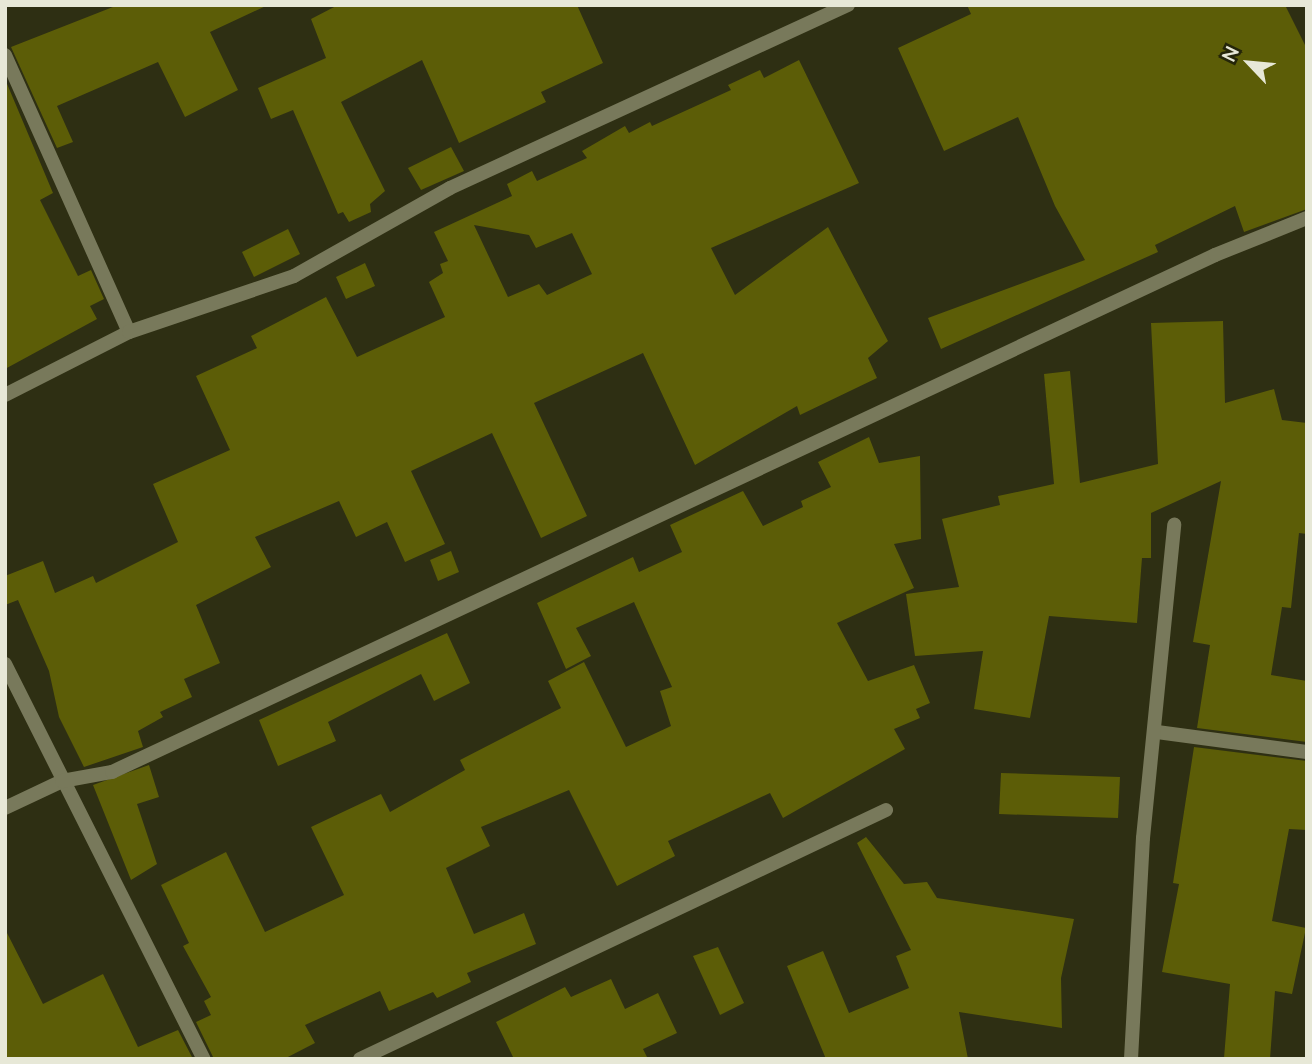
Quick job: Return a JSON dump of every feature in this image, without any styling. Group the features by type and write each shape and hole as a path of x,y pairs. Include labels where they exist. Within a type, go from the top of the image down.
{"street":[{"path":"5,394 130,332 294,276 450,188 848,5"},
{"path":"5,54 130,332"},
{"path":"5,808 62,781 112,772 1215,255 1307,218"},
{"path":"1131,1059 1143,838 1157,732 1174,525"},
{"path":"5,664 204,1059"},
{"path":"1157,732 1307,752"},
{"path":"360,1059 886,810"}],"building":[{"path":"118,5 268,5 210,32 238,90 185,117 158,62 57,106 73,142 57,148 11,47"},
{"path":"338,5 577,5 603,63 541,92 546,102 459,143 422,60 341,102 385,191 370,204 371,212 349,222 343,212 338,214 293,110 271,119 258,88 326,58 311,19"},
{"path":"967,5 1285,5 1307,49 1307,209 1244,232 1235,206 1155,245 1158,252 941,349 928,318 1085,260 1055,206 1018,117 944,151 898,48 971,14"},
{"path":"799,60 859,183 711,248 735,295 828,227 888,341 868,358 877,378 800,415 797,406 695,465 643,353 534,403 587,516 541,538 492,433 411,471 445,544 405,562 387,522 356,537 339,501 255,537 271,567 196,605 220,663 184,679 192,697 160,712 163,717 138,731 143,747 84,767 59,717 49,671 18,600 5,605 5,576 43,561 55,593 93,576 96,583 178,542 153,484 230,450 196,376 257,348 251,336 326,297 357,357 445,317 429,282 443,273 440,264 448,261 434,232 512,196 507,184 532,171 537,181 587,158 582,151 625,126 629,133 650,122 652,126 731,90 728,85 760,70 764,78","holes":["474,225 529,235 536,248 572,233 592,274 547,295 539,284 508,297"]},
{"path":"5,79 53,193 40,200 78,276 91,270 104,299 90,306 97,319 5,369"},
{"path":"451,147 464,171 421,190 408,168"},
{"path":"288,229 300,254 254,277 242,252"},
{"path":"365,263 375,286 346,299 336,277"},
{"path":"1223,321 1225,403 1274,389 1282,420 1307,423 1307,534 1299,533 1291,608 1282,607 1271,675 1307,681 1307,742 1197,728 1210,645 1193,642 1221,481 1151,513 1151,558 1142,558 1137,623 1049,616 1030,718 974,709 983,651 915,656 906,594 959,587 942,519 1000,505 998,496 1054,484 1044,374 1070,371 1080,483 1158,464 1151,323"},
{"path":"869,437 879,463 920,456 921,539 894,544 914,588 837,623 868,681 914,665 930,703 916,709 920,718 894,729 905,749 783,818 770,793 668,841 675,856 617,886 569,790 481,827 490,846 446,868 474,934 524,913 536,944 467,973 471,982 437,998 433,992 389,1011 380,991 305,1025 315,1043 284,1059 214,1059 196,1022 211,1015 204,1001 211,997 183,946 189,943 161,885 226,852 265,932 344,895 311,827 381,794 390,812 465,770 460,760 561,708 548,681 584,662 626,747 671,726 660,691 672,687 634,602 576,628 591,656 566,669 537,603 633,557 639,572 682,552 670,525 743,491 763,526 803,507 801,501 831,487 818,462"},
{"path":"451,551 459,572 438,581 430,560"},
{"path":"447,633 470,683 434,701 421,674 328,722 336,741 278,766 259,720"},
{"path":"1194,747 1307,761 1307,830 1289,829 1272,921 1306,928 1292,994 1275,991 1270,1059 1224,1058 1230,984 1162,972 1179,884 1173,883"},
{"path":"149,765 159,797 137,804 157,864 131,880 93,785"},
{"path":"1001,773 1120,777 1118,818 999,814"},
{"path":"866,837 904,884 927,882 937,898 1074,919 1061,978 1062,1028 959,1012 968,1059 826,1059 787,966 823,951 849,1013 909,988 896,956 911,950 857,843"},
{"path":"5,929 43,1004 103,974 138,1047 178,1030 193,1059 5,1059"},
{"path":"718,947 744,1003 720,1015 693,956"},
{"path":"611,979 625,1009 658,993 677,1033 643,1049 648,1059 514,1059 496,1022 565,987 571,997"}]}
